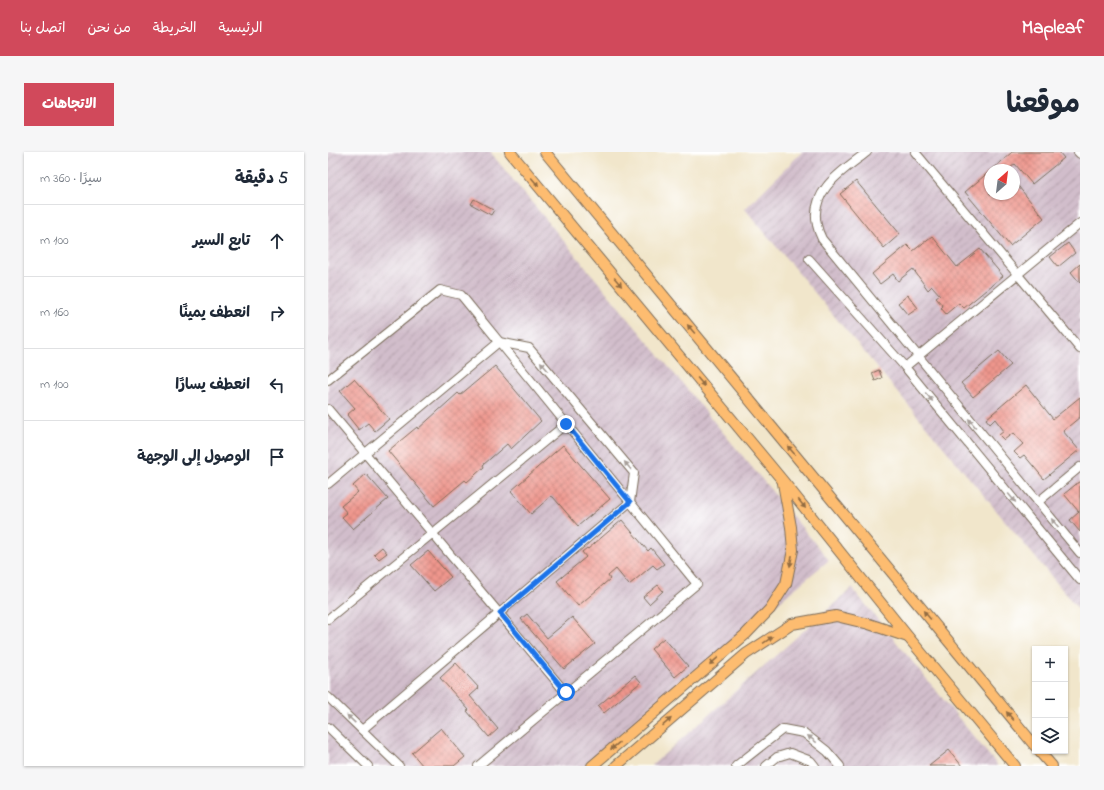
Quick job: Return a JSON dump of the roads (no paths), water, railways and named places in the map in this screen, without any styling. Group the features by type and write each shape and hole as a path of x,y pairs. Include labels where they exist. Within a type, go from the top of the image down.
{"main road":[{"path":"510,152 783,481 909,638 1015,766"},
{"path":"545,152 1032,742"},
{"path":"598,764 746,634 770,609 786,584 793,550 791,527 783,481"},
{"path":"616,766 746,654 792,624 836,616 869,624 909,638"},
{"path":"1042,754 1052,766"}],"street":[{"path":"867,152 834,178 823,191 817,207 816,224 822,240 1080,553"},
{"path":"915,152 1080,349"},
{"path":"905,367 1080,223"},
{"path":"809,259 905,367 1080,580"},
{"path":"328,380 440,290 461,295 697,584 478,766"},
{"path":"328,484 499,342"},
{"path":"362,730 630,502 634,473 529,348 499,342"},
{"path":"328,408 566,692"},
{"path":"328,619 566,424"},
{"path":"1038,502 1080,467"},
{"path":"328,697 399,766"},
{"path":"328,727 368,766"},
{"path":"736,766 783,729 804,733 827,751 840,766"},
{"path":"766,766 777,757 790,753 811,762 815,766"}]}
